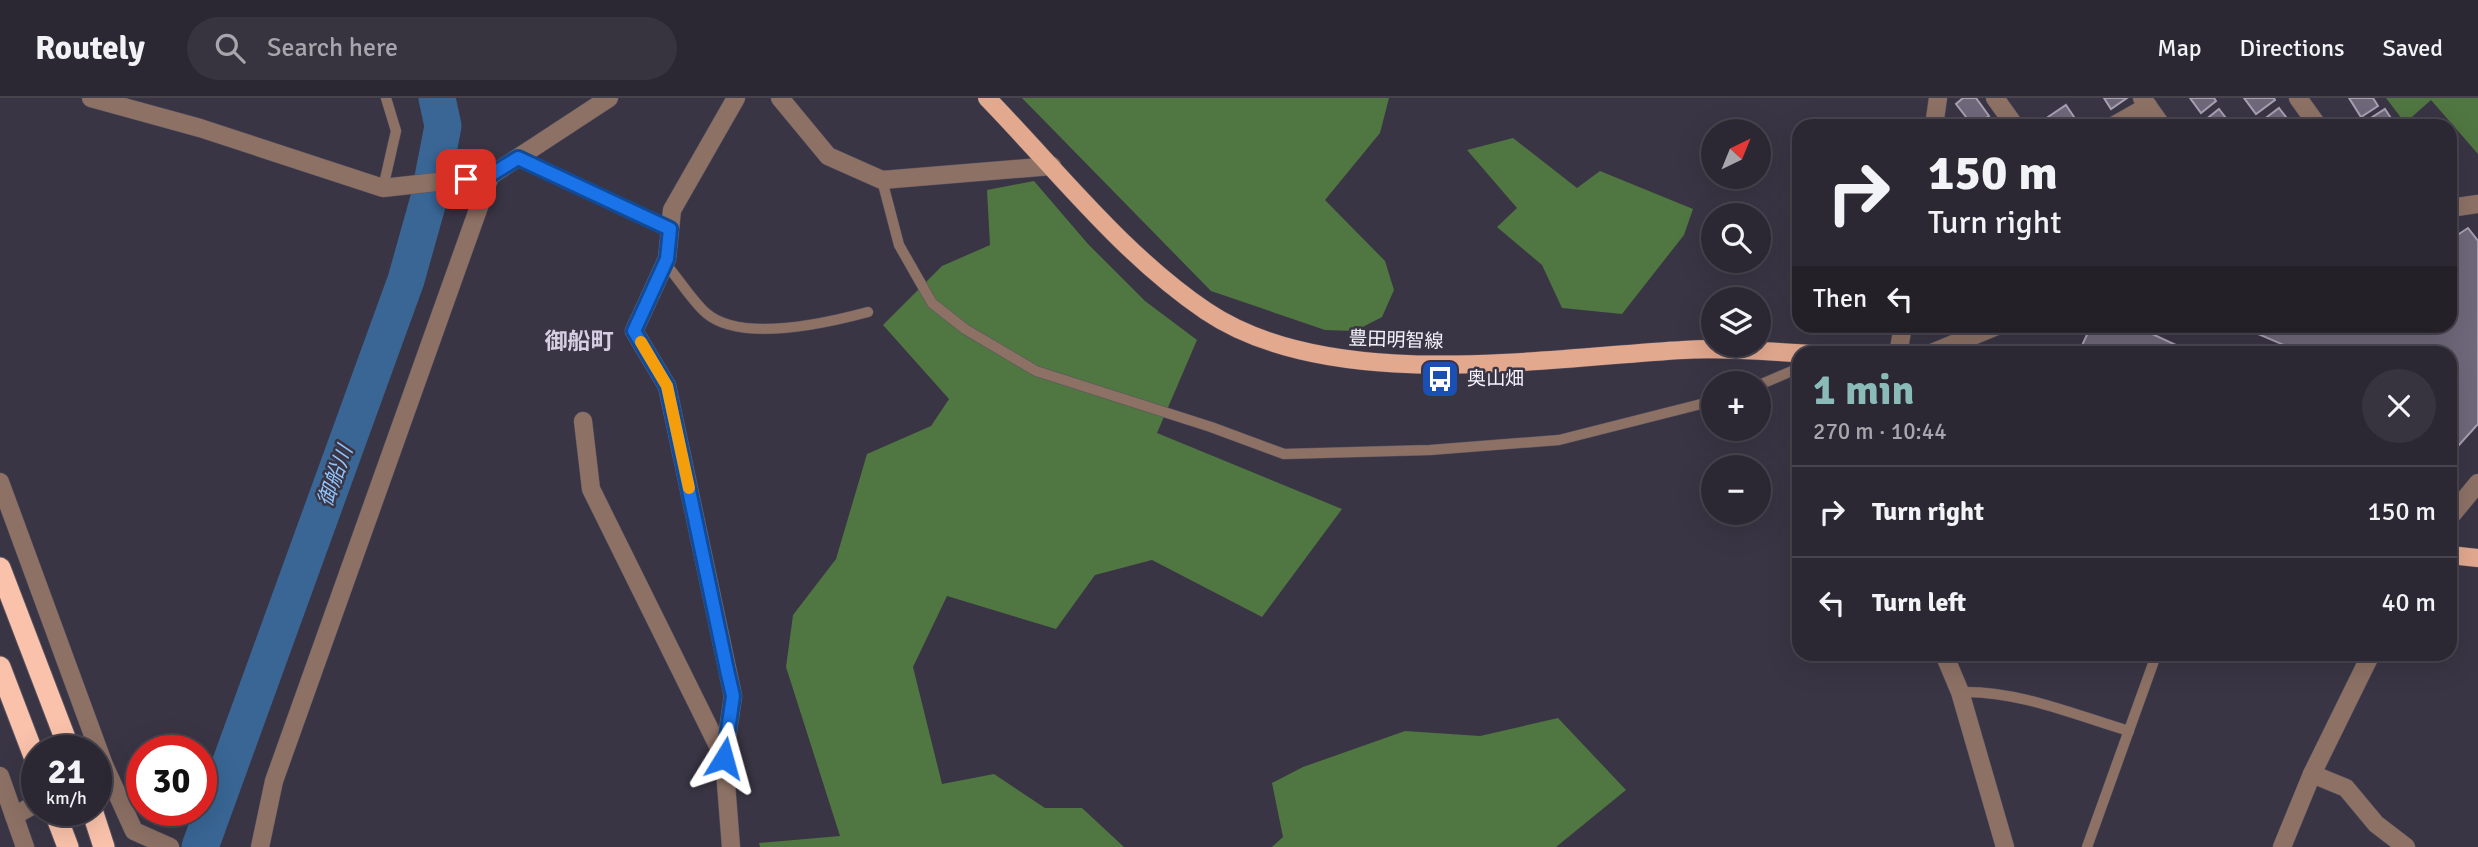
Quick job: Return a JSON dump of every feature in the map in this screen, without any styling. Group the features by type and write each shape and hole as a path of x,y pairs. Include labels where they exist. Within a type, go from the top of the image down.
{"highway":[{"path":"0,568 64,735"},
{"path":"0,667 26,735"},
{"path":"60,826 68,847"},
{"path":"97,826 104,847"}],"main road":[{"name":"豊田明智線","path":"987,98 1112,233 1164,279 1209,313 1273,344 1346,361 1428,364 1686,350 1792,353"},
{"path":"2457,556 2478,558"}],"street":[{"path":"91,98 200,128 388,188 489,176 610,98"},
{"path":"731,847 724,758 733,696 667,386 634,331 665,264 672,210 736,98"},
{"path":"780,98 828,156 882,180 1052,166"},
{"path":"1935,119 1938,98"},
{"path":"1995,98 2010,119"},
{"path":"2298,98 2313,119"},
{"path":"2122,119 2145,102 2157,119"},
{"path":"260,847 274,781 489,176"},
{"path":"2457,207 2478,204"},
{"path":"1948,346 1980,333"},
{"path":"583,421 591,489 724,758"},
{"path":"0,482 89,735"},
{"path":"2457,508 2478,483"},
{"path":"1947,661 1960,692 2005,847"},
{"path":"2282,847 2312,774 2368,661"},
{"path":"2312,774 2346,788 2376,824 2406,847"},
{"path":"0,776 25,847"},
{"path":"112,790 134,831 163,844"},
{"path":"15,816 21,812"}],"lane":[{"path":"386,98 396,131 388,188"},
{"path":"518,158 670,229"},
{"path":"882,180 900,245 932,303 965,329 1036,371 1211,427 1284,454 1430,450 1559,440 1701,404"},
{"path":"665,264 705,312 723,325 812,327 868,312"},
{"path":"1771,380 1792,371"},
{"path":"2087,847 2154,661"},
{"path":"1960,692 1983,692 2023,700 2129,731"}],"green space":[{"path":"1022,98 1389,98 1380,133 1325,200 1385,261 1394,290 1382,317 1355,331 1325,330 1211,291"},
{"path":"2386,98 2478,98 2478,154 2457,130 2457,119 2448,119 2431,100 2410,119 2402,119"},
{"path":"1513,138 1577,188 1600,171 1693,209 1684,235 1622,314 1562,308 1542,265 1497,227 1517,208 1467,150"},
{"path":"1034,181 1088,244 1145,301 1197,340 1157,433 1342,509 1262,617 1152,560 1095,575 1056,629 947,596 913,667 942,784 994,774 1045,808 1082,808 1124,847 760,847 759,843 840,836 786,667 793,615 836,559 867,454 931,426 949,399 883,325 942,266 990,245 987,190"},
{"path":"1558,718 1626,790 1556,847 1272,847 1283,837 1272,783 1303,767 1405,731 1480,736"}],"building":[{"path":"1963,98 1976,98 1989,116 1984,119 1968,119 1956,104"},
{"path":"2104,98 2127,98 2111,109"},
{"path":"2190,98 2214,98 2216,101 2201,113"},
{"path":"2244,98 2274,98 2275,100 2256,114"},
{"path":"2349,98 2373,98 2378,106 2361,117"},
{"path":"2066,105 2075,119 2049,119 2048,117"},
{"path":"2279,108 2288,119 2264,119"},
{"path":"2219,109 2227,119 2206,119"},
{"path":"2385,109 2391,119 2369,119"},
{"path":"2468,228 2478,241 2478,424 2457,447 2457,346 2286,346 2256,333 2457,333 2457,235"},
{"path":"2088,333 2150,333 2176,345 2176,346 2082,346"}],"waterway":[{"name":"御船川","path":"200,847 406,280 429,198 443,126 437,98"}],"slow traffic":[{"path":"641,342 667,386 689,488"}],"place":[{"name":"奥山畑","path":"1440,379"}],"district":[{"name":"御船町","path":"579,341"}],"route":[{"path":"466,179 489,176 518,158 670,229 667,259 634,331 667,386 733,696 724,758"}]}
